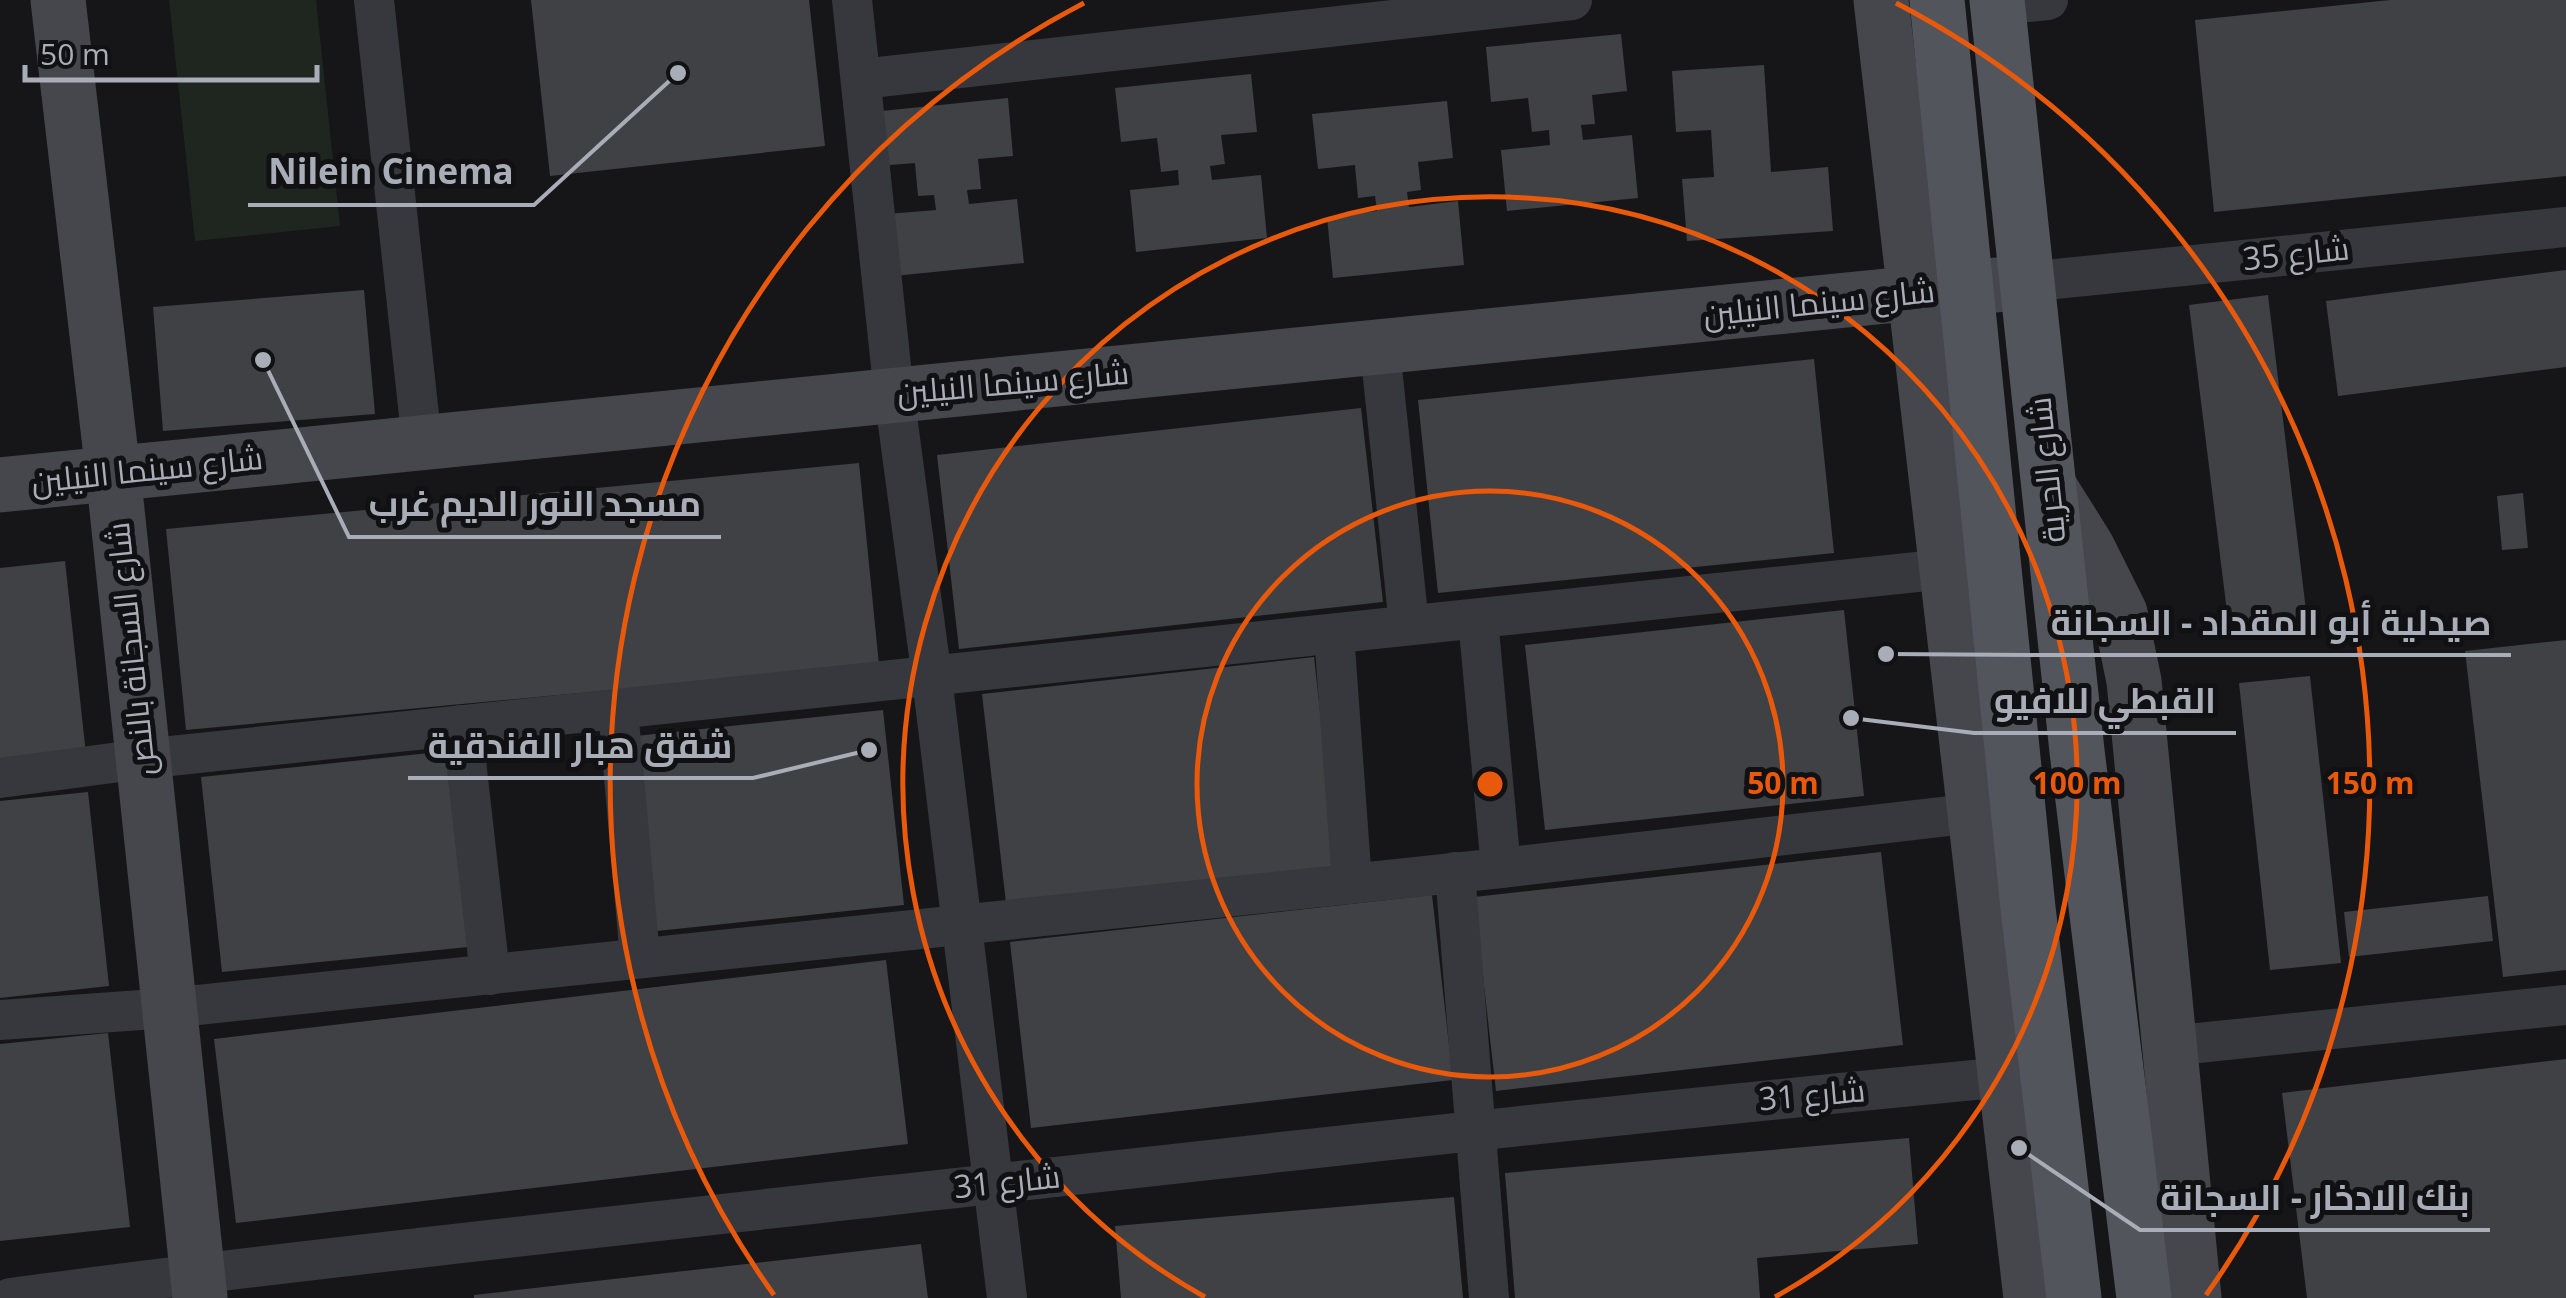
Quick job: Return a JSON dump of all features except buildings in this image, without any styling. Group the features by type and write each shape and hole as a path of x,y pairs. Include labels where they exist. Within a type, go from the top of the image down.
{"main road":[{"name":"شارع الحرية","path":"1936,0 1941,290 1970,566 2042,1035 2074,1298"},
{"name":"شارع الحرية","path":"2014,2 2026,282 2077,751 2144,1298"}],"street":[{"name":"شارع السجانة بالنص","path":"58,0 113,472 199,1286"},
{"path":"374,0 422,443"},
{"path":"852,0 894,394 1007,1298"},
{"path":"861,79 1572,0"},
{"path":"1881,0 1941,290"},
{"name":"شارع 35","path":"2026,282 2566,226"},
{"name":"شارع سينما النيلين","path":"0,485 2026,282"},
{"path":"1380,349 1409,625"},
{"path":"2050,488 2087,547 2120,613 2134,681 2194,1298"},
{"path":"0,778 142,759 1970,566 1976,813 2031,1298"},
{"path":"1478,619 1500,868"},
{"path":"1334,634 1352,883"},
{"path":"618,709 640,958"},
{"path":"462,725 490,974"},
{"path":"0,1020 170,1008 1500,868 1976,813"},
{"path":"1455,872 1489,1298"},
{"path":"2169,1046 2566,1005"},
{"name":"شارع 31","path":"10,1298 199,1286 995,1184 2006,1077"}],"shaded area":[{"path":"169,0 316,0 340,226 195,241"}],"place":[{"name":"Nilein Cinema","path":"678,73"},
{"name":"مسجد النور الديم غرب","path":"263,360"},
{"name":"صيدلية أبو المقداد - السجانة","path":"1886,654"},
{"name":"القبطي للافيو","path":"1851,718"},
{"name":"شقق هبار الفندقية","path":"869,750"},
{"name":"بنك الادخار - السجانة","path":"2019,1148"}]}
